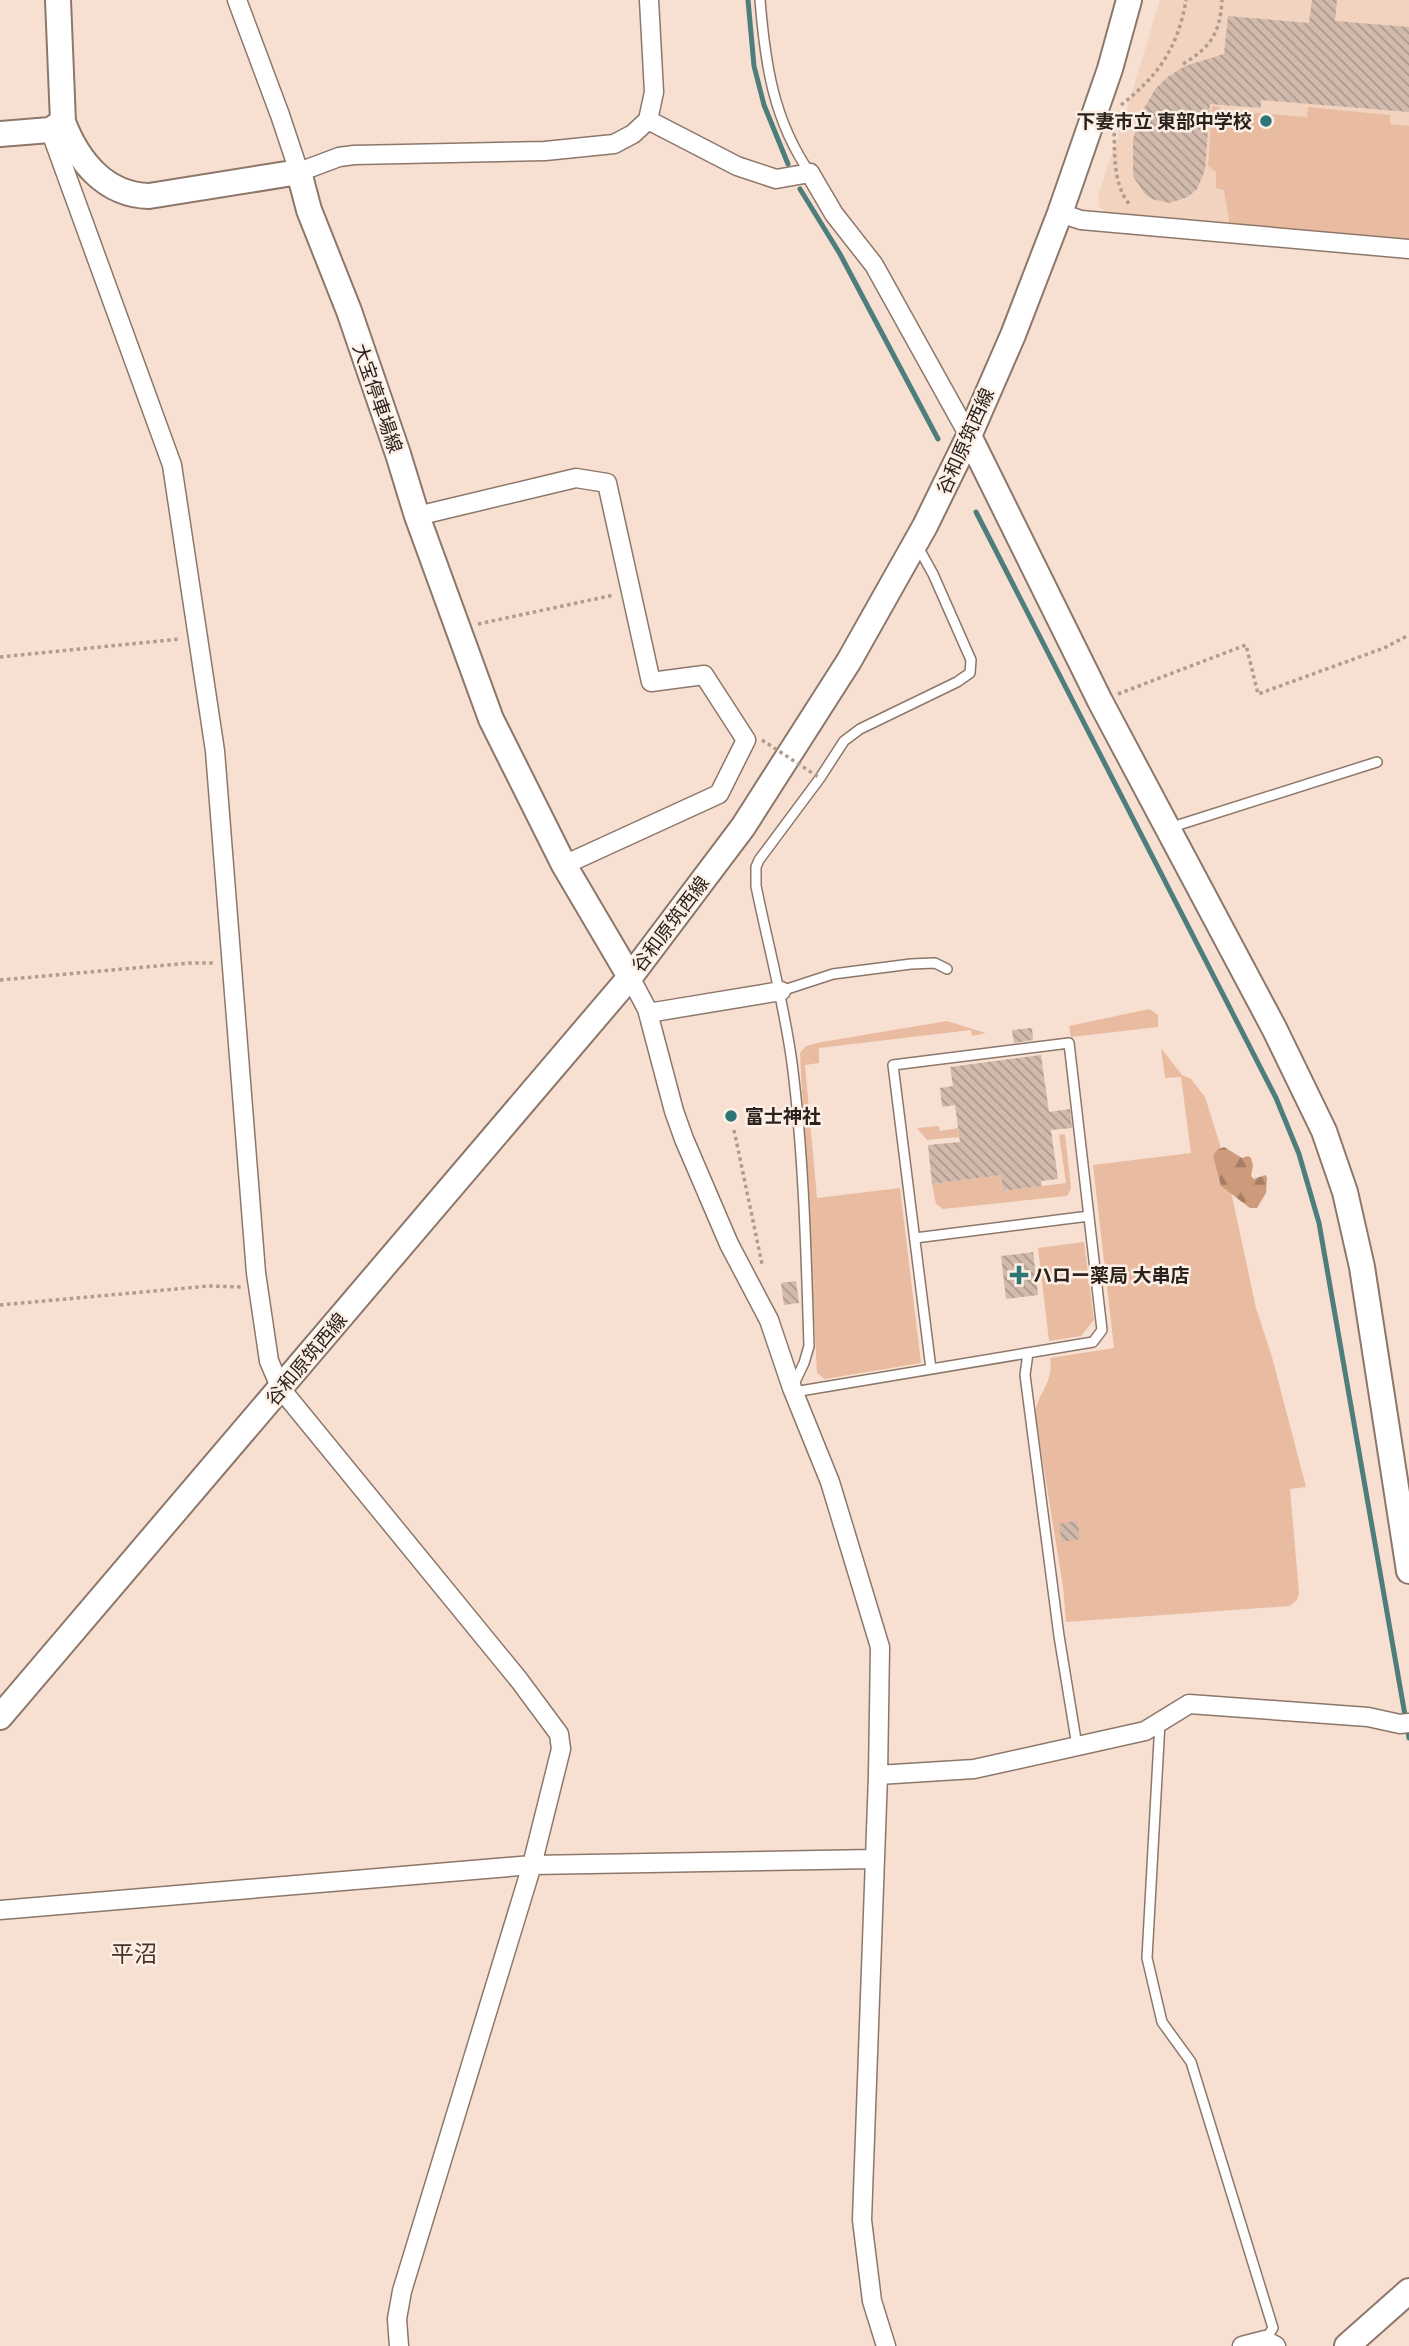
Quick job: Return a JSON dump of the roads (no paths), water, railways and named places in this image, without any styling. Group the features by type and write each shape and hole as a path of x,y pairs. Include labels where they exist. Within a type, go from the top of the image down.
{"main road":[{"path":"58,0 57,126 92,172 107,184 137,196 149,196 299,173"},
{"name":"谷和原筑西線","path":"0,1717 630,977 743,827 849,661 916,541 969,436 1013,335 1060,213 1110,69 1129,0"},
{"path":"0,134 57,126"},
{"name":"大宝停車場線","path":"299,173 312,219 348,311 417,516 491,719 564,865 630,977"},
{"path":"969,436 1100,701 1274,1028 1319,1119 1345,1192 1362,1267 1409,1571"},
{"path":"1347,2346 1409,2291"}],"street":[{"path":"237,0 299,173 339,157 354,155 545,151 614,145 633,134 648,120 654,92 649,0"},
{"path":"648,120 737,166 776,179 810,173 834,214 874,265 969,436"},
{"path":"57,126 172,464 215,751 257,1286 269,1361 281,1389 519,1679 559,1734 561,1749 532,1866 402,2291 397,2319 399,2346"},
{"path":"1060,213 1081,220 1409,249"},
{"path":"417,516 576,478 607,484 651,682 704,675 746,740 719,794 564,865"},
{"path":"630,977 648,1013 681,1130 729,1244 769,1320 793,1390 830,1482 880,1647 862,2220 872,2301 886,2346"},
{"path":"648,1013 781,991"},
{"path":"878,1775 974,1769 1145,1731 1189,1704 1368,1717 1404,1723"},
{"path":"0,1910 532,1866 874,1859"},
{"path":"1242,2346 1271,2343"}],"lane":[{"path":"760,0 765,63 778,108 795,152 810,173"},
{"path":"793,1390 809,1346 804,1218 792,1066 781,991 758,895 756,867 844,741 860,729 957,682 970,673 971,660 916,541"},
{"path":"1168,828 1377,762"},
{"path":"781,991 833,974 911,964 935,963 947,969"},
{"path":"793,1390 931,1369 1093,1342 1102,1330 1069,1043 893,1065 931,1369"},
{"path":"915,1238 1089,1216"},
{"path":"1028,1353 1025,1375 1059,1636 1077,1746"},
{"path":"1160,1722 1147,1958 1162,2022 1191,2062 1273,2328 1271,2343"}],"waterway":[{"path":"748,0 754,66 764,105 788,164"},
{"path":"800,189 840,254 938,439"},
{"path":"976,512 1276,1098 1299,1154 1319,1223 1409,1738"}],"place":[{"name":"下妻市立 東部中学校","path":"1266,121"},
{"name":"富士神社","path":"731,1116"},
{"name":"ハロー薬局 大串店","path":"1019,1275"}],"district":[{"name":"平沼","path":"134,1954"}]}
